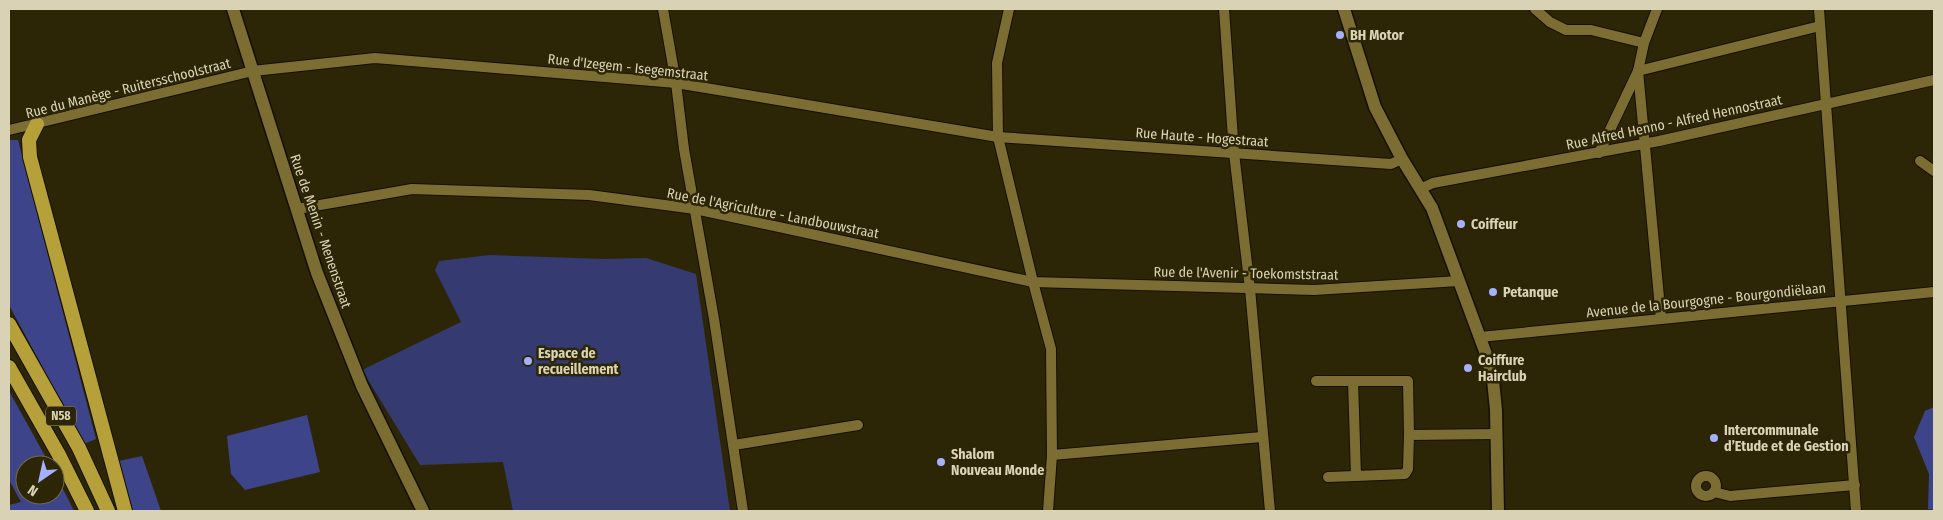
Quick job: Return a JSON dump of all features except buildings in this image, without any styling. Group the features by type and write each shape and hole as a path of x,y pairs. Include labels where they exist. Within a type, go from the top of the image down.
{"highway":[{"path":"37,124 29,140 30,157 125,511"},
{"name":"N58","path":"9,324 70,432 108,511"},
{"name":"N58","path":"9,367 59,455 86,511"}],"street":[{"name":"Rue de Menin - Menenstraat","path":"233,9 316,273 362,386 423,511"},
{"path":"663,9 743,511"},
{"path":"1009,9 997,63 998,137 1051,349 1052,455 1048,511"},
{"path":"1224,9 1234,153 1250,289 1270,511"},
{"path":"1344,9 1375,107 1402,160 1432,208 1480,337 1493,380 1497,434 1498,511"},
{"path":"1535,9 1550,22 1566,30 1591,30 1644,43"},
{"path":"1599,153 1638,71 1644,43 1657,9"},
{"path":"1819,9 1828,105 1856,511"},
{"path":"1638,71 1820,26"},
{"name":"Rue d'Izegem - Isegemstraat","path":"253,71 375,58 676,83 998,137"},
{"name":"Rue du Manège - Ruitersschoolstraat","path":"9,130 253,71"},
{"path":"1638,71 1661,319"},
{"name":"Rue Alfred Henno - Alfred Hennostraat","path":"1420,189 1433,182 1644,144 1828,105 1934,80"},
{"name":"Rue Haute - Hogestraat","path":"998,137 1391,164 1402,160"},
{"path":"1920,162 1934,172"},
{"name":"Rue de l'Agriculture - Landbouwstraat","path":"297,209 412,189 590,195 695,209 1033,282"},
{"name":"Rue de l'Avenir - Toekomststraat","path":"1033,282 1250,289 1369,288 1459,282"},
{"name":"Avenue de la Bourgogne - Bourgondiëlaan","path":"1480,337 1934,292"},
{"path":"1316,381 1408,381 1408,469 1405,474 1328,477"},
{"path":"1353,381 1356,476"},
{"path":"734,445 858,425"},
{"path":"1409,435 1497,434"},
{"path":"1052,455 1262,437"},
{"path":"1714,492 1730,496 1855,485"}],"shaded area":[{"path":"9,140 18,140 96,439 84,444 9,305"},
{"path":"490,255 604,259 646,258 696,274 730,511 513,511 503,462 420,465 362,370 461,322 435,270 439,261"},
{"path":"9,391 44,455 15,455 15,491 9,480"},
{"path":"1934,407 1934,510 1928,509 1929,474 1914,437 1925,411"},
{"path":"307,415 320,472 245,490 231,474 227,436"},
{"path":"142,456 161,511 131,511 119,461"},
{"path":"65,493 74,511 9,511 9,505 65,505"}],"place":[{"name":"BH Motor","path":"1340,35"},
{"name":"Coiffeur","path":"1461,224"},
{"name":"Petanque","path":"1493,292"},
{"name":"Espace de recueillement","path":"528,361"},
{"name":"Coiffure Hairclub","path":"1468,368"},
{"name":"Intercommunale d’Etude et de Gestion","path":"1714,438"},
{"name":"Shalom Nouveau Monde","path":"941,462"}]}
